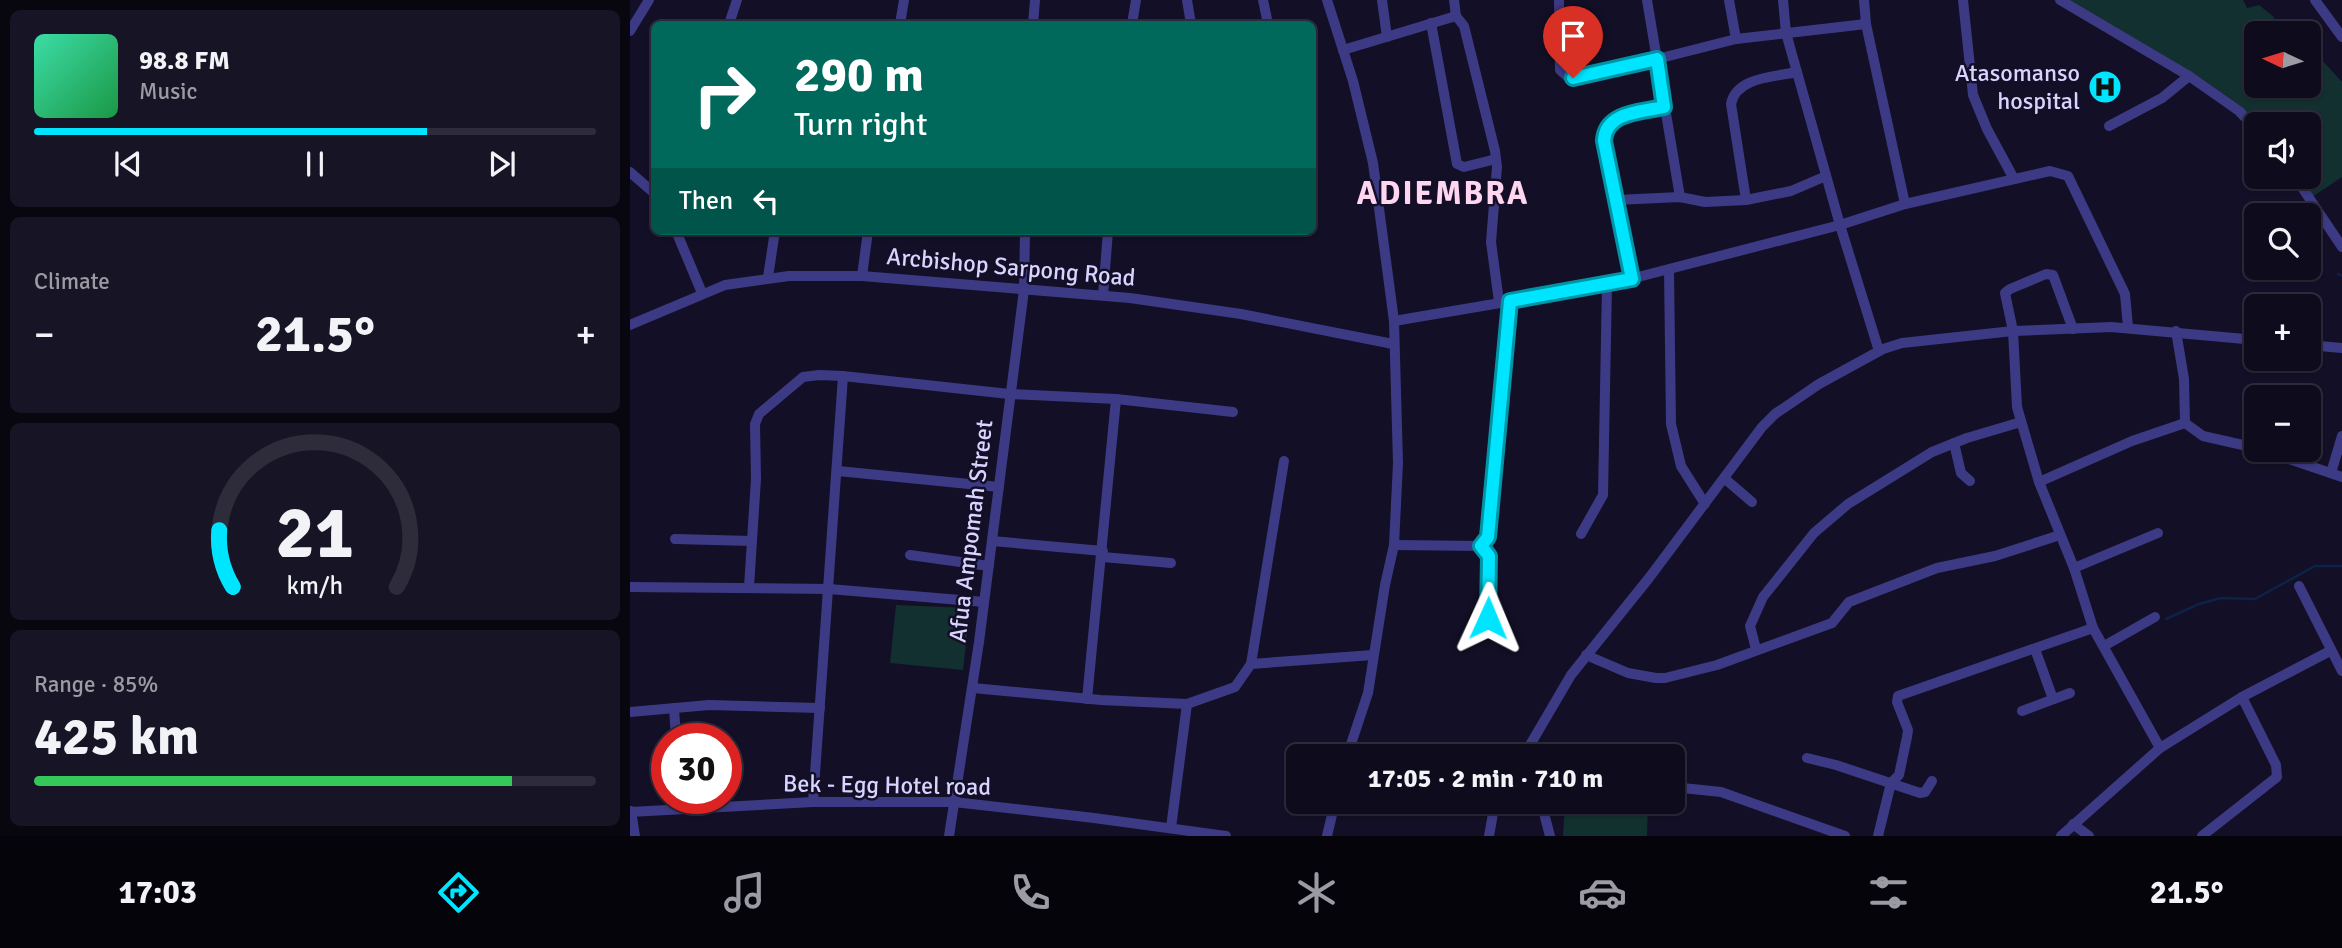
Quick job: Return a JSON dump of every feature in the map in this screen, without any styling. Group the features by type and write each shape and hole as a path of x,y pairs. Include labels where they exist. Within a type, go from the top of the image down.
{"street":[{"path":"630,31 649,0"},
{"path":"730,21 737,0"},
{"path":"901,21 904,0"},
{"path":"1033,21 1035,0"},
{"path":"1132,21 1136,0"},
{"path":"1187,0 1190,21"},
{"path":"1262,0 1267,21"},
{"path":"1327,0 1373,163 1394,321 1398,463 1394,545 1368,693 1351,744"},
{"path":"1382,0 1387,37"},
{"path":"1454,0 1456,16 1464,26 1496,159 1492,251 1505,301 1488,537 1481,546"},
{"path":"1559,0 1560,70 1565,76 1573,78 1736,39 1866,24"},
{"path":"1647,0 1680,197"},
{"path":"1729,0 1736,39"},
{"path":"1783,0 1786,33 1878,352"},
{"path":"1864,0 1866,24 1905,204"},
{"path":"1963,0 1973,95 1987,129 2014,179"},
{"path":"2060,0 2189,76 2244,116"},
{"path":"2315,0 2342,37"},
{"path":"1343,50 1456,16"},
{"path":"1431,23 1457,164 1464,167 1496,159"},
{"path":"1746,200 1732,96 1748,83 1797,72"},
{"path":"2109,126 2162,98 2189,76"},
{"path":"1632,279 1604,141 1607,125 1618,117 1664,107"},
{"path":"1394,321 1608,285 1840,226 1905,204 2050,171 2068,176 2124,294 2128,327"},
{"path":"630,172 651,190"},
{"path":"1616,200 1680,197 1706,202 1746,200 1791,191 1826,176"},
{"path":"2303,189 2342,247"},
{"path":"678,235 702,293"},
{"path":"768,278 774,235"},
{"path":"862,276 868,235"},
{"name":"Afua Ampomah Street","path":"949,836 989,566 1024,290 1025,235"},
{"path":"1103,295 1108,235"},
{"path":"1669,270 1671,424 1681,466 1705,504"},
{"path":"2073,329 2055,278 2050,274 2005,293 2012,331 2015,393 2039,482 2074,568 2093,628 2160,748"},
{"name":"Arcbishop Sarpong Road","path":"630,326 725,285 768,278 862,276 1103,295 1241,314 1393,344"},
{"path":"1580,534 1603,495 1608,285"},
{"path":"1531,744 1565,682 1762,427 1775,414 1819,384 1878,352 1902,343 2012,331 2128,327 2244,339"},
{"path":"2176,331 2184,379 2185,423"},
{"path":"2321,346 2342,348"},
{"path":"813,802 843,376"},
{"path":"749,587 756,479 755,424 759,414 803,377 843,376 1009,394 1116,399 1233,412"},
{"path":"1087,699 1116,399"},
{"path":"1756,649 1750,632 1751,621 1763,597 1814,533 1848,504 1932,452 2021,422"},
{"path":"2185,423 2203,436 2244,445"},
{"path":"2039,482 2132,441 2185,423"},
{"path":"2298,462 2336,475 2342,436"},
{"path":"1954,443 1961,473 1970,481"},
{"path":"972,688 1087,699 1187,704 1235,687 1251,664 1284,461"},
{"path":"838,471 999,486"},
{"path":"1724,478 1752,502"},
{"path":"2074,568 2158,533"},
{"path":"1586,655 1628,673 1656,678 1717,665 1832,623 1849,602 1937,568 1995,555 2060,535"},
{"path":"674,539 752,541"},
{"path":"992,541 1171,563"},
{"path":"1394,545 1481,546"},
{"path":"1481,546 1489,556 1488,618"},
{"path":"911,555 989,566"},
{"path":"2299,586 2342,671"},
{"path":"630,587 829,589 984,602"},
{"path":"2104,646 2155,617"},
{"path":"1878,836 1891,783 1899,775 1908,730 1897,702 1900,694 2093,628"},
{"path":"2035,649 2053,699"},
{"path":"2061,836 2160,748 2242,697 2330,651"},
{"path":"1251,664 1373,655"},
{"path":"2022,711 2070,693"},
{"path":"2202,836 2277,777 2276,765 2242,697"},
{"path":"1171,828 1187,704"},
{"path":"630,712 719,705 820,708"},
{"path":"674,708 676,723"},
{"path":"1807,758 1923,793 1932,781"},
{"path":"1685,788 1721,792 1845,836"},
{"name":"Bek - Egg Hotel road","path":"742,803 954,802 1226,836"},
{"name":"Bek - Egg Hotel road","path":"631,812 651,809"},
{"path":"631,812 635,836"},
{"path":"1327,836 1332,814"},
{"path":"1489,836 1493,814"},
{"path":"1544,814 1550,836"},
{"path":"2073,824 2089,836"}],"green space":[{"path":"2061,0 2243,0 2247,8 2259,5 2274,17 2273,21 2244,21 2244,98 2321,98 2321,59 2342,82 2342,177 2312,197 2307,189 2321,189 2321,112 2244,112 2244,115"},
{"path":"896,605 970,608 963,670 890,663"},
{"path":"1564,814 1648,814 1647,836 1563,836"}],"waterway":[{"path":"2338,274 2342,276"},
{"path":"2166,619 2199,604 2221,598 2255,599 2315,566 2342,566"}],"place":[{"name":"Atasomanso hospital","path":"2105,87"}],"district":[{"name":"ADIEMBRA","path":"1443,193"}],"route":[{"path":"1488,618 1489,556 1481,546 1488,537 1510,301 1632,279 1604,133 1607,125 1618,117 1664,107 1657,59 1573,78"}]}
